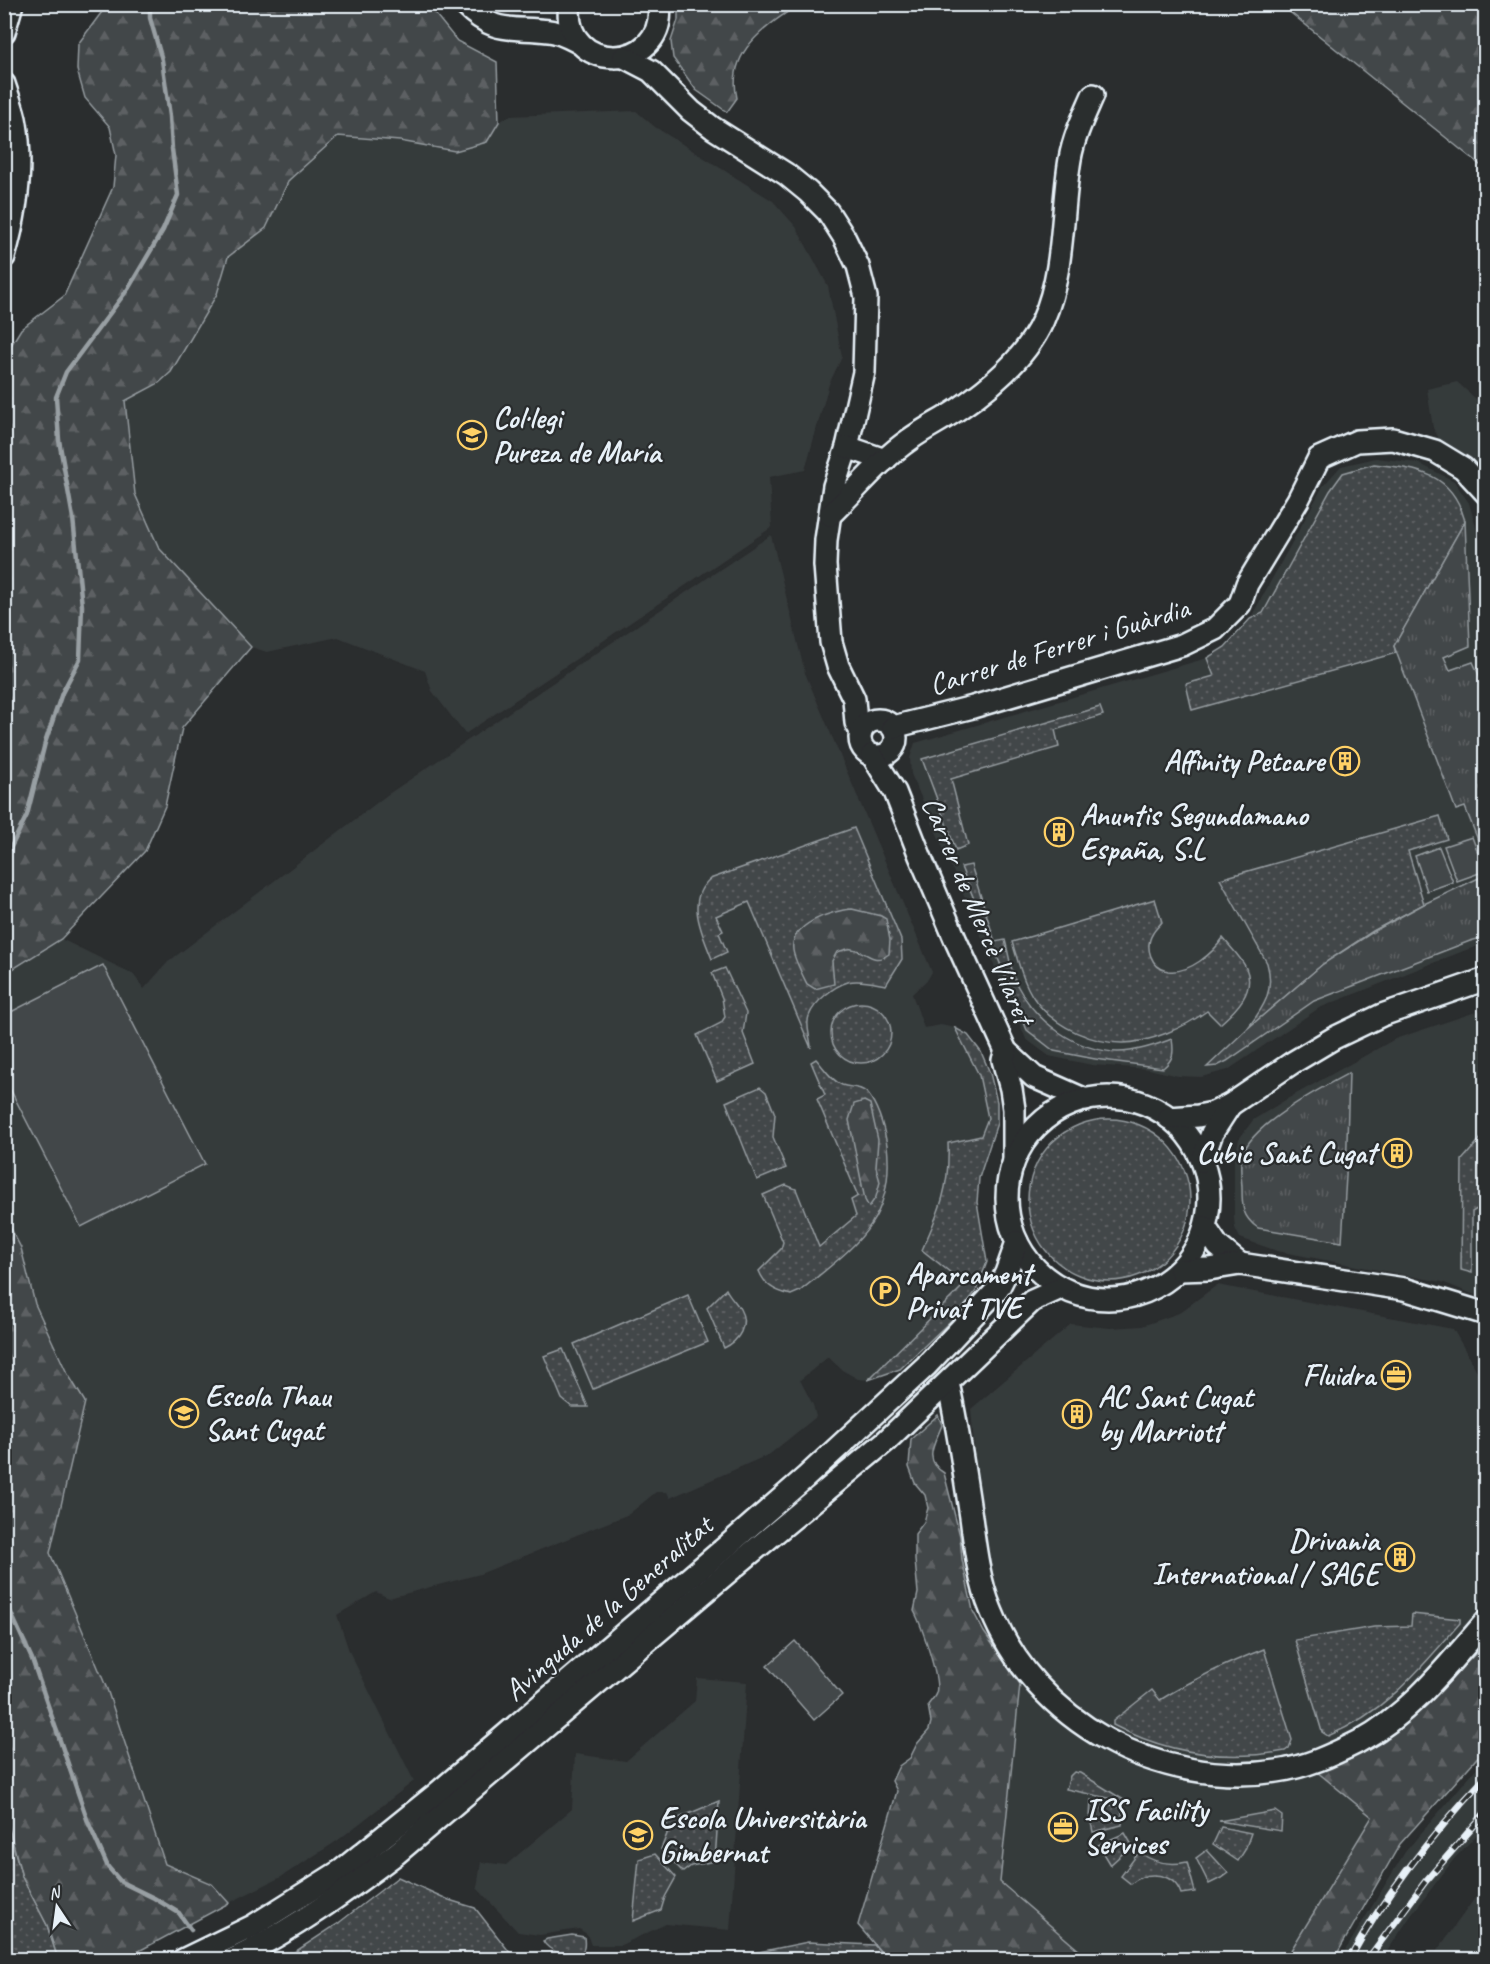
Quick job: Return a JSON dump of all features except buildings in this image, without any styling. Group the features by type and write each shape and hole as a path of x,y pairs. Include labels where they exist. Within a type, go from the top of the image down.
{"street":[{"path":"4,9 11,4"},
{"path":"4,32 11,4"},
{"path":"464,4 485,22 498,27 560,33 600,56 624,57 651,71 691,111 713,128 786,174 808,192 828,212 844,237 858,266 866,297 867,328 864,372 847,447 834,486 825,565 830,630 838,666 854,699 872,712 877,726 896,738 892,748 883,755 872,755 860,743 877,726"},
{"path":"533,30 546,27 569,4"},
{"path":"569,4 571,27 580,43"},
{"path":"624,57 642,49 654,34 660,18 659,4"},
{"path":"654,34 664,83"},
{"path":"4,84 16,124 19,181 12,229 4,257"},
{"path":"830,515 885,460 909,440 960,408 993,382 1028,346 1043,321 1052,295 1060,252 1074,140 1093,95"},
{"name":"Carrer de Ferrer i Guàrdia","path":"877,726 973,706 1182,645 1215,629 1240,604 1247,584 1298,500 1319,458 1357,441 1393,439 1435,451 1463,468 1485,493"},
{"path":"847,447 885,460"},
{"name":"Carrer de Mercè Vilaret","path":"892,748 891,760 895,792"},
{"name":"Carrer de Mercè Vilaret","path":"872,755 895,792 956,941 1006,1051 1035,1077 1086,1100"},
{"path":"1169,1118 1213,1113 1230,1105 1334,1038 1382,1015 1485,979"},
{"name":"Carrer de Mercè Vilaret","path":"1006,1051 1003,1060 1014,1109 1014,1162"},
{"path":"1111,1098 1147,1105 1169,1118 1192,1141 1202,1161 1209,1194 1205,1227 1192,1254 1180,1270 1154,1288 1125,1298 1093,1299 1061,1288 1035,1269 1017,1242 1010,1223 1007,1187 1014,1162 1024,1142 1038,1125 1056,1112 1086,1100 1111,1098"},
{"path":"1202,1161 1212,1133 1230,1105"},
{"path":"1205,1227 1218,1246 1240,1264"},
{"name":"Avinguda de la Generalitat","path":"183,1959 272,1915 350,1863 429,1800 727,1546 806,1477 926,1366 998,1289 1017,1242"},
{"path":"1180,1270 1209,1269 1240,1264 1404,1289 1485,1314"},
{"name":"Avinguda de la Generalitat","path":"232,1959 290,1928 343,1894 398,1853 886,1441 1032,1301 1061,1288"},
{"path":"948,1383 956,1416 976,1556 990,1610 1030,1679 1046,1696 1068,1716 1130,1751 1182,1768 1212,1774 1240,1775 1278,1771 1315,1762 1360,1741 1388,1722 1420,1694 1485,1621"}],"shaded area":[{"name":"Col·legi Pureza de María","path":"636,111 655,127 773,201 796,227 828,286 842,357 829,384 805,470 769,477 772,527 465,734 432,691 425,671 338,637 267,652 251,647 159,548 135,494 124,401 159,383 217,294 228,257 266,228 289,180 339,136 400,141 455,151 487,142 499,122 509,116"},
{"path":"1457,382 1485,407 1485,470 1441,442 1433,428 1427,389"},
{"path":"1376,458 1418,463 1454,481 1469,503 1486,561 1485,944 1319,1008 1228,1070 1201,1077 1178,1076 1149,1069 1092,1065 1049,1056 1026,1039 911,774 910,758 915,743 1207,658 1225,647 1250,619 1323,486 1341,466"},
{"path":"771,535 805,673 932,972 912,994 924,1028 941,1025 955,1028 979,1075 988,1118 981,1136 948,1143 947,1187 922,1249 966,1284 868,1380 858,1379 842,1370 828,1357 800,1380 813,1405 816,1417 770,1454 670,1498 667,1492 656,1492 629,1514 480,1574 389,1598 376,1592 337,1615 349,1651 414,1781 337,1841 281,1877 229,1903 212,1884 165,1864 107,1689 50,1553 85,1402 66,1371 35,1304 21,1248 5,1215 5,974 61,939 133,974 144,989 168,962 387,795"},
{"path":"1485,1009 1485,1299 1442,1282 1277,1251 1240,1238 1235,1228 1234,1218 1234,1160 1239,1139 1253,1120 1395,1039"},
{"path":"1217,1285 1453,1329 1485,1385 1485,1621 1420,1694 1308,1764 1373,1816 1285,1959 1089,1959 1000,1882 1023,1659 996,1608 983,1554 971,1409 1071,1324 1110,1328 1142,1326 1179,1313"},
{"name":"Escola Universitària Gimbernat","path":"697,1678 747,1682 730,1930 666,1924 621,1945 591,1945 587,1934 579,1929 540,1935 518,1932 477,1888 481,1862 506,1865 572,1809 575,1754 626,1761 695,1701"},
{"path":"1485,1758 1485,1826 1454,1859 1410,1917 1382,1959 1340,1959 1405,1852"},
{"path":"1485,1884 1485,1959 1431,1959"}],"green space":[{"path":"678,4 798,5 761,32 743,54 737,67 735,82 737,98 727,112 696,90 673,58 671,41 678,20"},
{"path":"107,5 428,5 457,41 497,62 499,122 487,142 455,151 400,141 338,136 289,180 266,228 228,257 217,294 171,372 159,383 125,401 135,494 159,548 251,647 182,728 165,806 145,851 61,939 5,974 5,355 21,329 64,296 113,187 116,155 110,127 85,98 77,70 78,44"},
{"path":"1281,5 1485,5 1485,169"},
{"path":"1374,464 1405,468 1431,476 1451,492 1465,521 1394,646 1396,653 1192,710 1186,684 1214,676 1207,658 1225,647 1250,619 1263,613 1330,491 1343,473"},
{"path":"1465,521 1470,646 1444,657 1450,670 1473,662 1485,688 1485,756 1480,758 1482,770 1485,770 1485,858 1465,807 1456,810 1394,646"},
{"path":"1100,707 1103,715 1055,730 1059,747 951,779 968,845 956,850 922,759"},
{"path":"1440,816 1447,839 1408,851 1424,904 1373,931 1323,964 1247,1029 1263,1006 1269,990 1269,973 1267,963 1220,879"},
{"path":"854,828 901,940 902,959 886,985 853,981 825,995 808,1020 811,1048 749,902 716,916 723,931 719,933 727,952 712,959 700,928 698,897 702,887 710,879"},
{"path":"1472,837 1485,871 1457,881 1444,846"},
{"path":"1439,847 1453,882 1427,891 1415,856"},
{"path":"971,865 995,942 1005,940 1017,985 1035,1011 1059,1032 1087,1046 1102,1050 1132,1051 1172,1039 1172,1055 1167,1065 1163,1068 1054,1051 1027,1030 961,867"},
{"path":"1485,875 1485,937 1314,1001 1227,1061 1217,1066 1207,1067 1247,1029 1323,964 1376,930"},
{"path":"1155,899 1162,922 1150,939 1149,950 1157,966 1168,971 1176,971 1192,966 1207,956 1223,938 1246,968 1248,984 1243,999 1220,1024 1207,1011 1188,1023 1155,1037 1133,1042 1111,1042 1077,1033 1056,1021 1039,1005 1022,975 1012,942"},
{"path":"852,909 886,919 890,940 889,954 878,959 852,949 837,952 832,961 834,984 815,989 807,984 799,967 793,950 794,941 798,933 814,920 834,912"},
{"path":"103,965 205,1164 81,1227 5,1079 5,1015"},
{"path":"725,968 746,1013 743,1033 755,1064 717,1081 697,1035 721,1023 725,1017 722,998 712,973"},
{"path":"855,1003 867,1003 878,1008 886,1016 891,1033 889,1045 878,1058 867,1063 855,1063 844,1058 836,1050 831,1039 831,1027 836,1016 844,1008"},
{"path":"955,1028 968,1035 981,1052 990,1073 997,1102 997,1123 979,1178 977,1202 987,1262 976,1291 961,1311 900,1369 868,1380 965,1284 922,1250 934,1223 945,1186 948,1143 981,1136 988,1118 979,1075"},
{"path":"816,1059 838,1083 862,1090 872,1100 878,1112 887,1145 888,1172 885,1194 877,1214 866,1231 837,1261 800,1291 791,1295 771,1287 764,1281 759,1271 781,1249 783,1242 763,1195 786,1185 796,1189 819,1247 856,1216 851,1200 858,1196 817,1099 825,1095 811,1062"},
{"path":"1349,1073 1342,1242 1258,1228 1249,1220 1243,1206 1241,1164 1248,1144 1258,1132 1288,1108"},
{"path":"760,1087 766,1092 775,1114 773,1137 786,1168 757,1180 726,1102"},
{"path":"864,1101 870,1104 878,1140 876,1167 880,1182 876,1197 869,1207 865,1200 849,1120 854,1104"},
{"path":"1109,1119 1140,1126 1154,1133 1166,1143 1176,1155 1183,1169 1190,1200 1183,1231 1176,1245 1166,1257 1154,1267 1140,1274 1109,1281 1078,1274 1064,1267 1052,1257 1042,1245 1035,1231 1028,1200 1035,1169 1042,1155 1052,1143 1064,1133 1078,1126"},
{"path":"1482,1137 1480,1207 1472,1212 1472,1273 1461,1270 1462,1160"},
{"path":"4,1215 21,1248 35,1304 66,1371 85,1402 50,1553 107,1689 165,1864 212,1884 229,1903 124,1959 58,1959 47,1925 22,1877 5,1813"},
{"path":"726,1289 743,1315 743,1327 738,1337 724,1348 707,1308"},
{"path":"688,1295 708,1342 593,1389 574,1344"},
{"path":"563,1349 588,1407 572,1407 562,1399 544,1356"},
{"path":"938,1415 942,1425 932,1457 937,1468 944,1473 960,1536 962,1559 973,1611 984,1632 1020,1684 1000,1882 1089,1959 887,1959 858,1925 897,1791 892,1781 899,1766 910,1758 917,1744 929,1730 931,1722 928,1705 934,1698 937,1687 933,1665 914,1611 918,1593 915,1534 924,1522 928,1508 925,1495 915,1483 909,1467 911,1439"},
{"path":"1412,1614 1460,1619 1460,1623 1416,1673 1385,1702 1349,1726 1328,1736 1322,1732 1295,1640 1374,1627 1411,1626"},
{"path":"795,1641 842,1695 814,1720 767,1666"},
{"path":"1485,1644 1485,1749 1400,1844 1334,1959 1285,1960 1372,1817 1316,1771 1385,1740 1412,1719"},
{"path":"1264,1649 1292,1740 1285,1751 1240,1756 1197,1753 1133,1735 1113,1725 1113,1721 1152,1690 1160,1700 1211,1672"},
{"path":"1074,1772 1080,1773 1127,1802 1066,1789 1070,1776"},
{"path":"1091,1800 1122,1808 1122,1825 1093,1832 1090,1818"},
{"path":"719,1801 715,1861 691,1866 683,1872 661,1849 667,1834 667,1823"},
{"path":"1275,1811 1282,1816 1281,1831 1219,1821"},
{"path":"4,1813 22,1877 47,1925 58,1959 5,1959"},
{"path":"1221,1827 1251,1833 1238,1861 1213,1844"},
{"path":"1125,1833 1132,1845 1110,1865 1098,1845"},
{"path":"1207,1850 1228,1873 1209,1884 1196,1858"},
{"path":"1139,1852 1162,1863 1187,1862 1195,1892 1181,1894 1172,1881 1152,1875 1137,1879 1131,1884 1121,1876"},
{"path":"655,1854 676,1877 661,1910 633,1921 639,1859"},
{"path":"398,1877 449,1900 475,1908 515,1959 284,1959 336,1925"},
{"path":"572,1935 584,1937 584,1948 578,1956 558,1953 543,1941 547,1939"},
{"path":"808,1942 874,1945 887,1959 725,1959"}],"waterway":[{"path":"4,854 10,849 27,815 45,743 62,693 80,659 82,606 73,518 59,440 56,397 66,372 128,289 163,230 178,195 162,60 150,18 150,4"},
{"path":"4,1598 32,1659 88,1822 108,1867 121,1882 179,1913 191,1930"}],"railway":[{"path":"1349,1960 1378,1911 1412,1864 1486,1777"},
{"path":"1367,1960 1425,1882 1486,1812"}],"place":[{"name":"Col·legi Pureza de María","path":"472,435"},
{"name":"Affinity Petcare","path":"1345,761"},
{"name":"Anuntis Segundamano España, S.L","path":"1059,832"},
{"name":"Cubic Sant Cugat","path":"1397,1153"},
{"name":"Aparcament Privat TVE","path":"885,1291"},
{"name":"Fluidra","path":"1396,1375"},
{"name":"Escola Thau Sant Cugat","path":"184,1413"},
{"name":"AC Sant Cugat by Marriott","path":"1077,1414"},
{"name":"Drivania International / SAGE","path":"1400,1557"},
{"name":"ISS Facility Services","path":"1063,1827"},
{"name":"Escola Universitària Gimbernat","path":"638,1835"}]}
